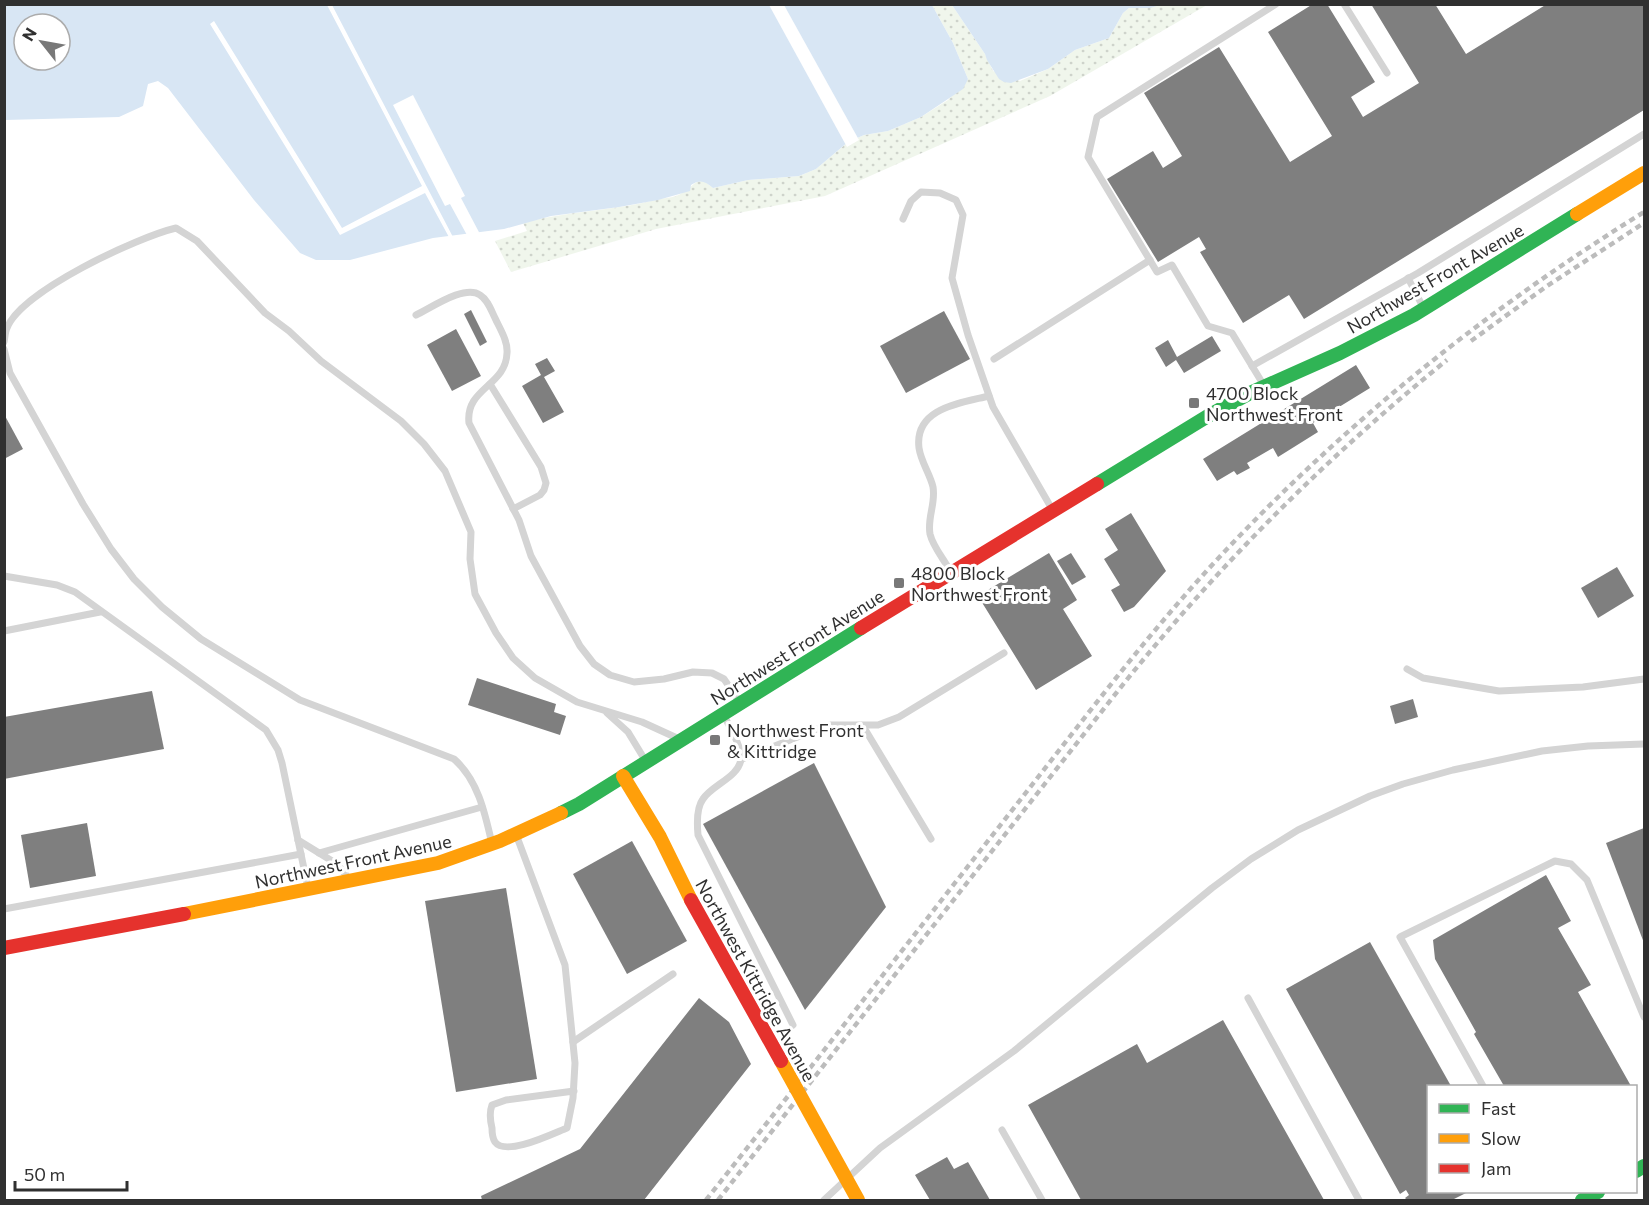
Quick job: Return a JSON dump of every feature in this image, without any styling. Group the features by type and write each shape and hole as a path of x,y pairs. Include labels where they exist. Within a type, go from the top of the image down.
{"main road":[{"name":"Northwest Front Avenue","path":"4,948 438,864 492,846 516,835 579,804 1208,416 1265,386 1340,353 1424,309 1644,174"},
{"name":"Northwest Kittridge Avenue","path":"623,776 660,837 691,900 858,1200"}],"lane":[{"path":"1265,386 1232,333 1208,326 1172,265 1157,272 1088,157 1098,117 1276,4"},
{"path":"1344,4 1387,73"},
{"path":"1252,366 1408,279 1644,134"},
{"path":"903,219 911,201 921,192 940,193 956,200 963,215 952,278 968,335 993,407 1053,511"},
{"path":"4,342 7,327 18,313 55,282 125,246 158,232 176,228 183,232 197,241 265,313 290,331 321,362 401,421 424,444 445,471 471,532 470,559 475,594 496,633 513,658 535,678 577,702 642,722 681,740"},
{"path":"994,359 1150,260"},
{"path":"1408,279 1424,309"},
{"path":"416,315 461,293 471,292 480,294 496,319 508,350 506,364 500,374 477,395 468,412 469,423 513,509 531,556 580,646 594,664 610,675 634,682 664,679 693,672 712,673 724,679 741,703"},
{"path":"4,349 10,373 83,504 111,549 134,579 201,639 300,700 454,759 466,769 474,783 492,846"},
{"path":"490,384 545,475 546,483 540,495 513,509"},
{"path":"952,573 930,532 934,502 933,487 920,454 919,433 927,419 938,410 989,396"},
{"path":"4,576 57,585 75,592 266,730 273,739 282,763 308,890"},
{"path":"4,631 100,612"},
{"path":"741,759 828,724 878,725 899,717 1004,653"},
{"path":"1407,669 1423,678 1499,691 1593,686 1644,679"},
{"path":"598,708 616,720 628,732 646,762"},
{"path":"723,714 741,754 741,759 736,770 704,797 697,822 698,835 793,1025"},
{"path":"862,726 931,839"},
{"path":"824,1200 880,1148 1014,1051 1212,888 1251,859 1298,830 1370,796 1453,770 1542,752 1588,746 1644,744"},
{"path":"319,853 482,807"},
{"path":"516,835 565,965 575,1063 574,1091 567,1128 537,1142 508,1146 499,1145 495,1141 490,1118 492,1105 506,1100 574,1091"},
{"path":"298,840 342,868 351,882"},
{"path":"4,909 300,854"},
{"path":"1482,1085 1400,937 1555,861 1570,864 1587,879 1644,1017"},
{"path":"573,1042 673,974"},
{"path":"1248,998 1359,1200"},
{"path":"1002,1130 1042,1200"}],"shaded area":[{"path":"1160,4 1207,5 1050,96 825,196 656,229 511,272 495,241 527,231 523,223 674,196 699,181 713,188 748,180 799,176 816,169 848,142 864,135 888,131 921,117 948,100 968,79 953,43 932,5 952,5 985,54 993,71 1020,81 1048,69 1075,50 1109,38 1123,13 1129,8"}],"water":[{"path":"4,5 932,5 953,43 968,79 963,89 921,117 888,131 864,135 848,142 816,169 799,176 748,180 713,188 700,181 691,185 690,191 658,200 551,216 504,229 433,238 350,260 316,260 300,253 254,200 168,88 158,81 148,84 143,106 119,117 5,120"},
{"path":"952,5 1160,5 1150,8 1129,8 1123,13 1109,38 1075,50 1048,69 1011,83 999,79"}],"pier":[{"path":"327,5 332,5 454,239 450,239 425,193 340,235 210,24 214,21 342,228 422,186"},
{"path":"769,5 784,5 859,140 847,147"},
{"path":"413,95 465,196 461,198 481,236 468,237 450,204 445,206 393,105"}],"building":[{"path":"1313,4 1327,4 1375,82 1351,97 1363,117 1419,83 1371,4 1435,4 1466,54 1547,4 1644,4 1644,110 1304,319 1289,295 1243,323 1200,252 1206,249 1199,237 1158,262 1107,179 1153,151 1163,168 1182,156 1144,93 1219,47 1290,162 1332,136 1268,32"},
{"path":"471,310 487,342 480,346 464,314"},
{"path":"944,311 970,359 906,393 880,346"},
{"path":"456,329 481,376 452,391 427,345"},
{"path":"1212,336 1221,351 1184,373 1176,360 1166,367 1155,348 1168,340 1177,357"},
{"path":"547,358 555,371 544,377 564,412 543,423 522,386 541,375 535,364"},
{"path":"1356,365 1370,388 1313,423 1318,432 1278,457 1273,448 1247,463 1250,468 1237,475 1234,471 1217,481 1203,459"},
{"path":"4,414 23,449 4,459"},
{"path":"1131,513 1166,571 1134,607 1124,612 1111,590 1120,585 1104,559 1118,550 1105,529"},
{"path":"1049,553 1077,600 1063,609 1092,656 1036,690 978,596"},
{"path":"1071,553 1086,577 1072,585 1057,561"},
{"path":"1617,567 1634,596 1598,618 1581,588"},
{"path":"477,678 556,704 554,712 566,716 560,735 468,705"},
{"path":"152,691 164,749 4,779 4,717"},
{"path":"1413,699 1418,717 1395,724 1390,706"},
{"path":"814,763 886,907 805,1010 703,824"},
{"path":"87,823 96,876 30,888 21,835"},
{"path":"1644,828 1644,943 1606,843"},
{"path":"632,841 687,941 627,974 573,874"},
{"path":"1546,875 1571,921 1558,928 1591,985 1578,992 1630,1085 1503,1085 1435,959 1433,940"},
{"path":"506,888 537,1079 456,1092 425,901"},
{"path":"1370,942 1450,1085 1427,1085 1427,1193 1466,1193 1452,1200 1407,1200 1405,1198 1409,1195 1406,1190 1400,1194 1286,989"},
{"path":"699,998 729,1022 751,1064 644,1200 482,1200 481,1196 580,1149"},
{"path":"1223,1020 1324,1200 1081,1200 1028,1105 1137,1044 1147,1063"},
{"path":"947,1157 954,1169 968,1162 990,1200 930,1200 915,1175"}],"railway":[{"path":"706,1200 1119,674 1227,549 1323,454 1425,367 1532,286 1644,212"},
{"path":"1471,341 1547,286 1644,223"},
{"path":"718,1200 1113,697 1190,606 1229,562 1313,478 1356,437 1447,360"}],"traffic: fast":[{"path":"1097,484 1250,393 1340,353 1414,315 1577,214"},
{"path":"561,813 861,628"},
{"path":"1637,1170 1644,1166"},
{"path":"1582,1200 1596,1193"}],"traffic: slow":[{"path":"1577,214 1644,173"},
{"path":"623,776 660,837 691,900"},
{"path":"184,914 438,863 500,841 561,813"},
{"path":"781,1061 858,1200"}],"traffic: jam":[{"path":"861,628 1097,484"},
{"path":"691,900 781,1061"},
{"path":"4,948 184,914"}],"place":[{"name":"4700 Block Northwest Front","path":"1194,403"},
{"name":"4800 Block Northwest Front","path":"899,583"},
{"name":"Northwest Front & Kittridge","path":"715,740"}]}
